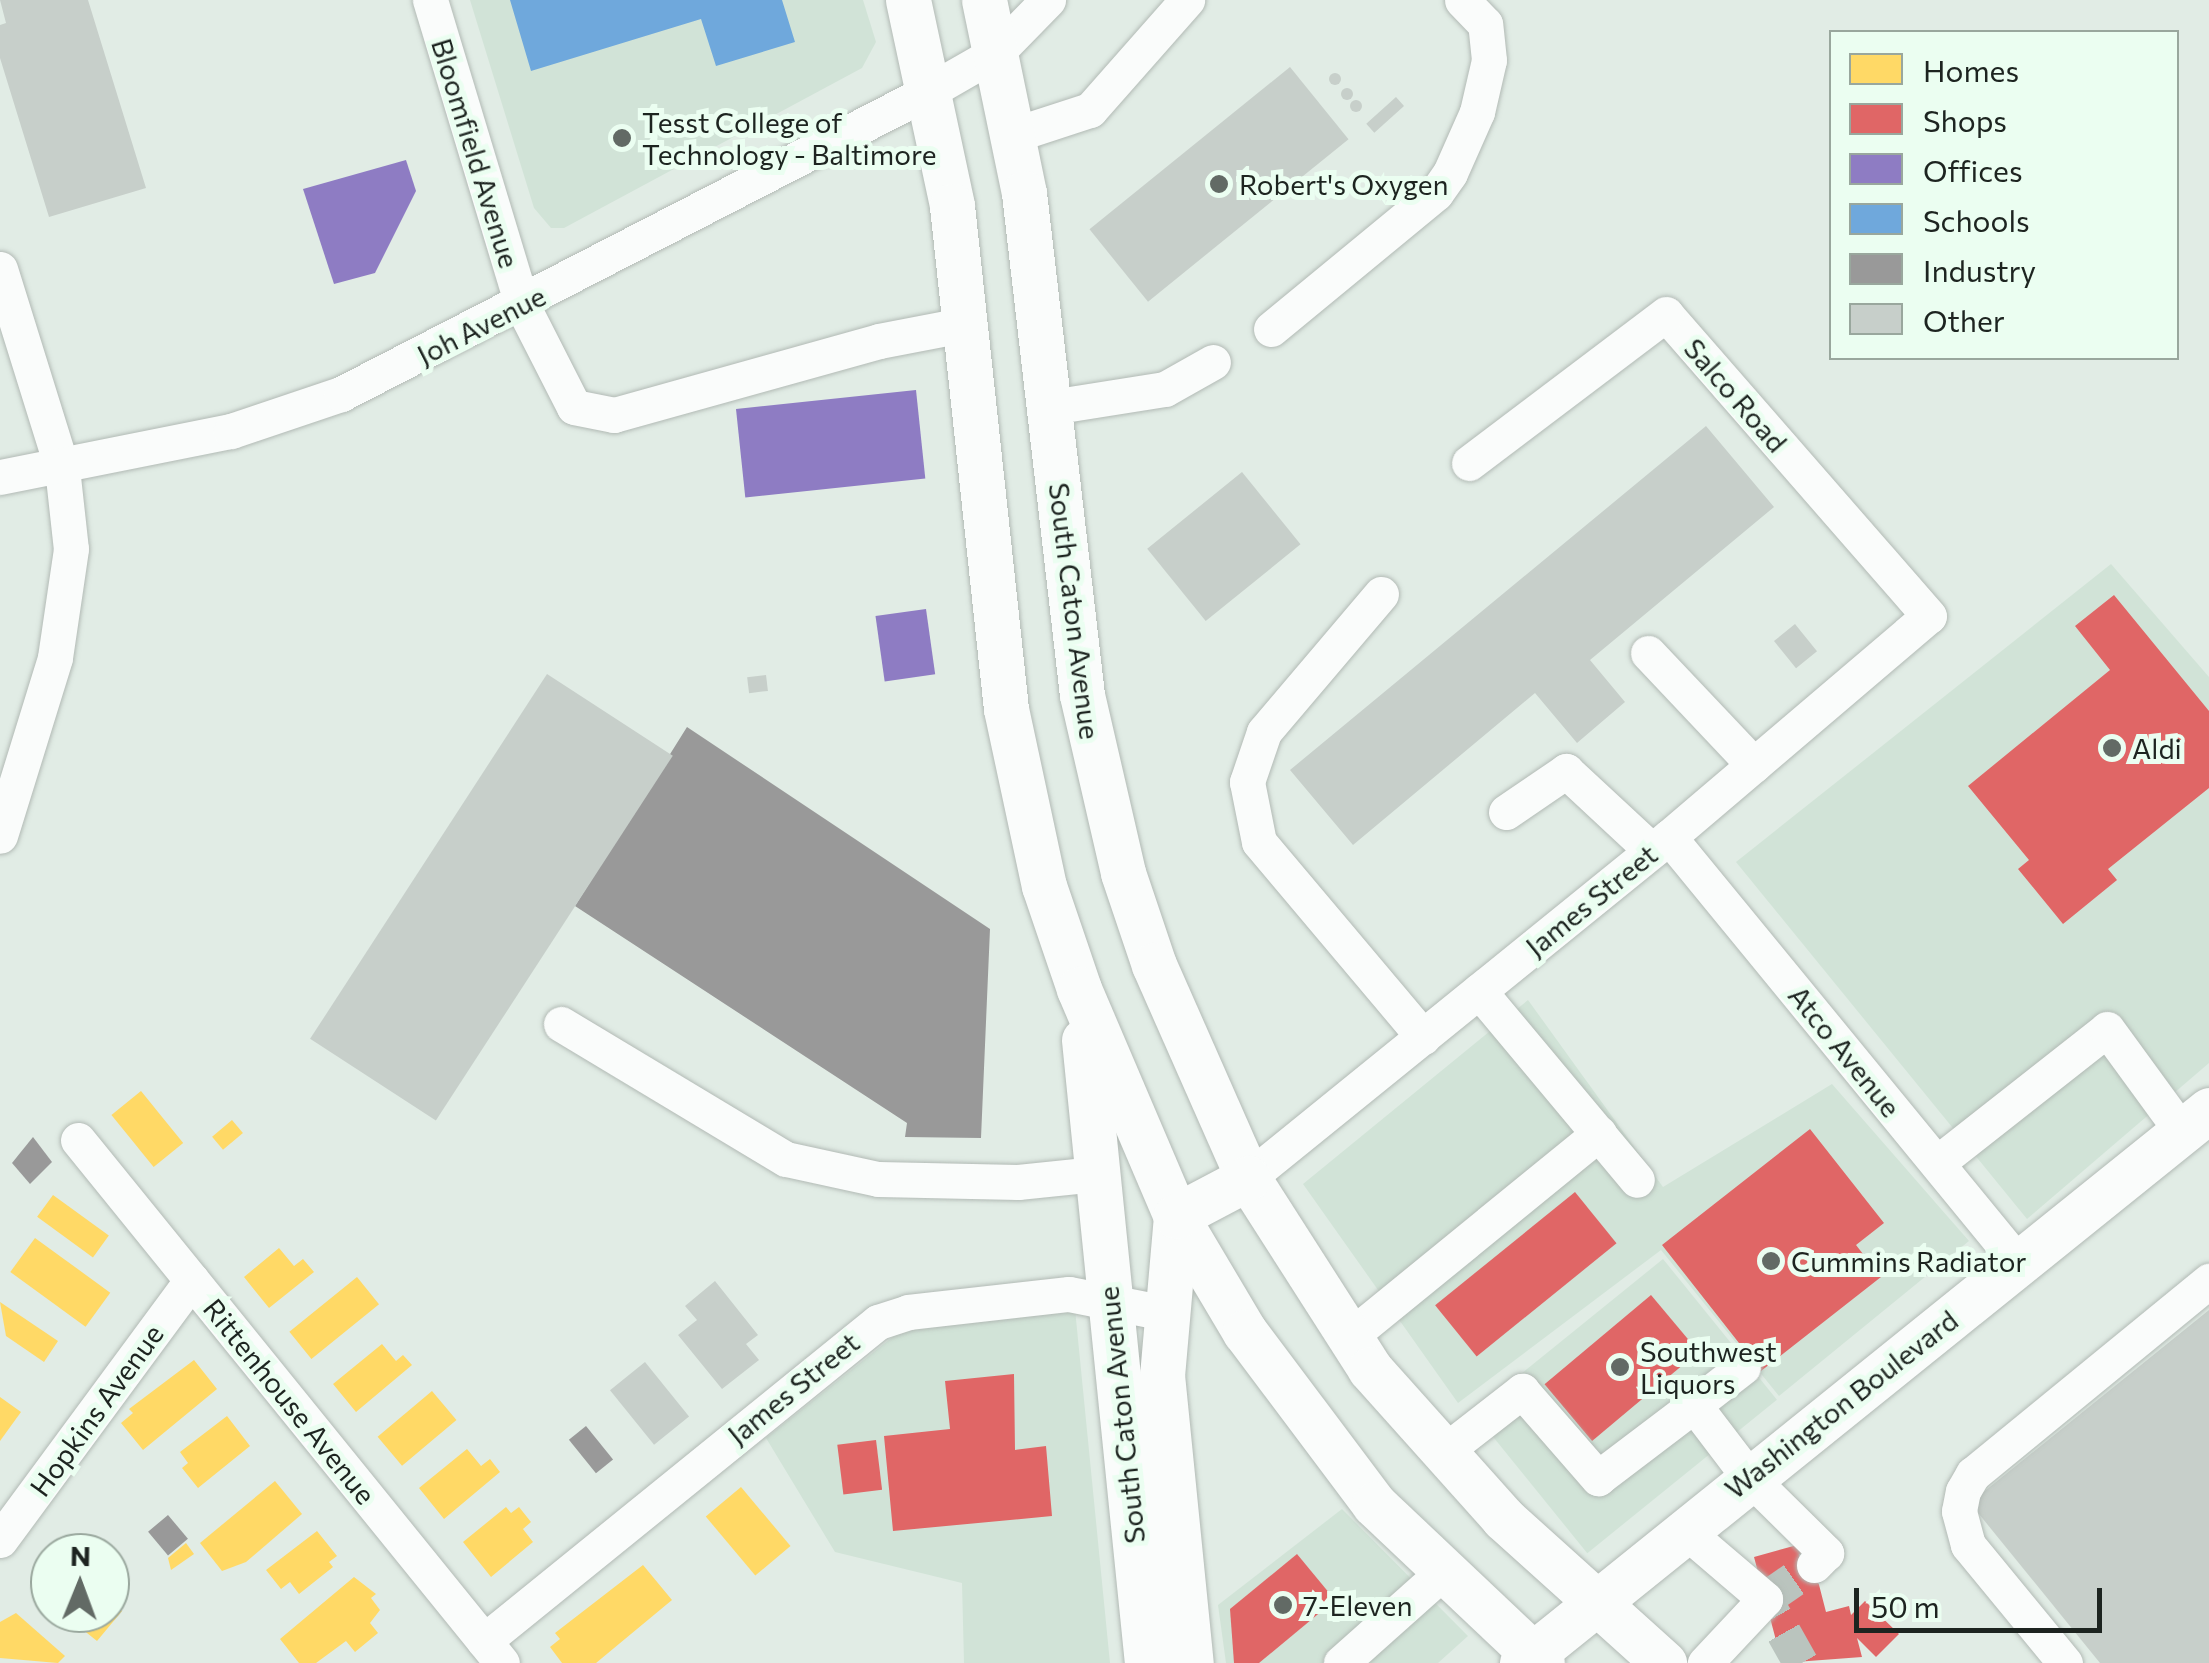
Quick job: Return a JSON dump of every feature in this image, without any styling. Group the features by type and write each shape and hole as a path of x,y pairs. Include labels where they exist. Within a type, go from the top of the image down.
{"main road":[{"name":"South Caton Avenue","path":"908,0 931,90 967,324 1006,709 1044,886 1079,989 1176,1216 1165,1313 1166,1440 1190,1663"},
{"name":"South Caton Avenue","path":"984,0 1013,135 1051,407 1082,694 1123,873 1154,965 1248,1178 1348,1338 1441,1454 1592,1602 1664,1663"},
{"name":"South Caton Avenue","path":"1079,989 1147,1663"},
{"name":"Washington Boulevard","path":"1532,1660 1592,1602 2020,1265 2196,1121"},
{"path":"1248,1178 1176,1216 1303,1414 1374,1504 1532,1660"}],"street":[{"name":"Bloomfield Avenue","path":"430,0 522,305 574,407 588,414 614,415 879,341 967,324"},
{"name":"Joh Avenue","path":"2,469 62,468 231,431 305,407 522,305 931,90 997,52 1048,0"},
{"path":"1013,135 1090,110 1188,0"},
{"path":"1271,329 1436,193 1450,173 1477,112 1489,60 1485,24 1462,0"},
{"path":"0,269 62,468 71,548 67,596 11,759 0,836"},
{"name":"Salco Road","path":"1469,463 1666,314 1929,616"},
{"path":"1051,407 1165,388 1213,362"},
{"path":"1381,594 1264,732 1246,782 1259,842 1423,1036"},
{"name":"James Street","path":"1248,1178 1660,844 1929,616"},
{"path":"1648,652 1754,765"},
{"name":"Atco Avenue","path":"1506,812 1566,771 1660,844 2020,1265"},
{"path":"1480,991 1637,1180"},
{"path":"561,1024 786,1159 878,1179 1018,1182 1096,1174"},
{"path":"1937,1164 2107,1029 2196,1121"},
{"path":"1348,1338 1598,1133"},
{"name":"Rittenhouse Avenue","path":"78,1140 493,1652"},
{"name":"Hopkins Avenue","path":"0,1540 192,1280"},
{"path":"2065,1663 1968,1545 1959,1512 1963,1490 1973,1474 2209,1281"},
{"name":"James Street","path":"493,1652 878,1322 908,1312 1069,1294 1165,1313"},
{"path":"1441,1454 1522,1392 1598,1478 1743,1367"},
{"path":"1694,1405 1748,1476 1826,1553 1814,1565"},
{"path":"1683,1529 1765,1599 1704,1663"},
{"path":"1348,1660 1442,1574"}],"shaded area":[{"name":"Tesst College of Technology - Baltimore","path":"470,0 863,0 876,42 862,68 564,228 551,228 534,208"},
{"path":"2111,564 2209,677 2209,1063 2027,1219 1736,862"},
{"path":"1528,1000 1663,1187 1832,1084 1969,1241 1779,1396 1661,1250 1458,1403 1303,1184"},
{"path":"1663,1259 1777,1400 1587,1553 1473,1413"},
{"path":"1075,1309 1110,1663 964,1663 962,1583 835,1552 766,1438 899,1332"},
{"path":"1342,1509 1468,1636 1438,1663 1226,1663 1218,1605"}],"building: Homes":[{"path":"141,1091 183,1143 154,1167 111,1115"},
{"path":"232,1120 243,1133 223,1150 212,1137"},
{"path":"53,1195 109,1236 93,1257 37,1217"},
{"path":"35,1238 110,1293 86,1327 10,1272"},
{"path":"279,1248 294,1266 303,1259 314,1272 269,1308 244,1277"},
{"path":"357,1277 379,1304 311,1359 289,1332"},
{"path":"0,1302 58,1341 44,1362 6,1336"},
{"path":"382,1344 396,1361 403,1355 412,1365 356,1412 333,1384"},
{"path":"194,1360 217,1389 143,1450 121,1423 133,1413 129,1409"},
{"path":"432,1391 456,1420 402,1466 378,1437"},
{"path":"0,1397 21,1412 0,1441"},
{"path":"227,1416 250,1446 198,1488 182,1468 188,1463 180,1452"},
{"path":"467,1449 481,1466 490,1459 500,1472 444,1519 419,1488"},
{"path":"275,1481 302,1514 246,1562 222,1571 200,1543"},
{"path":"741,1487 790,1546 755,1576 706,1517"},
{"path":"506,1507 511,1513 519,1507 531,1522 523,1529 533,1542 491,1577 463,1542"},
{"path":"317,1531 337,1556 329,1562 333,1567 299,1594 290,1582 281,1589 266,1570"},
{"path":"186,1543 194,1554 171,1570 168,1558"},
{"path":"643,1565 672,1600 596,1663 562,1663 550,1647 560,1639 555,1633"},
{"path":"354,1577 376,1594 371,1598 380,1610 370,1623 378,1633 355,1652 346,1641 316,1663 299,1663 280,1639"},
{"path":"16,1613 30,1625 30,1633 39,1633 65,1656 58,1663 0,1658 0,1622"},
{"path":"87,1633 104,1633 97,1641"}],"building: Shops":[{"name":"Aldi","path":"2114,595 2209,711 2209,788 2108,869 2117,880 2063,924 2018,869 2029,860 1968,786 2110,670 2075,626"},
{"name":"Cummins Radiator","path":"1810,1129 1884,1223 1856,1245 1881,1277 1761,1371 1662,1245"},
{"path":"1575,1192 1617,1243 1477,1357 1435,1305"},
{"name":"Southwest Liquors","path":"1651,1295 1699,1352 1592,1441 1545,1384"},
{"path":"1014,1374 1015,1450 1046,1446 1052,1516 893,1531 884,1436 950,1429 945,1381"},
{"path":"876,1440 882,1490 843,1494 837,1445"},
{"path":"1808,1542 1826,1612 1849,1606 1851,1615 1865,1601 1899,1634 1876,1657 1857,1638 1862,1657 1782,1663 1754,1557"},
{"name":"7-Eleven","path":"1297,1554 1335,1600 1259,1663 1234,1663 1230,1609"}],"building: Offices":[{"path":"406,160 416,191 375,273 334,284 303,189"},
{"path":"916,390 925,479 745,497 736,409"},
{"path":"926,609 935,674 885,681 875,616"}],"building: Schools":[{"path":"510,0 782,0 795,42 716,66 701,19 531,71"}],"building: Industry":[{"path":"687,727 990,929 981,1138 905,1137 907,1123 575,906"},
{"path":"33,1137 52,1162 30,1184 12,1163"},
{"path":"586,1426 613,1459 596,1473 569,1440"},
{"path":"168,1515 188,1539 168,1555 148,1532"}],"building: Other":[{"path":"0,0 88,0 146,188 49,217 0,58 0,25 6,23"},
{"name":"Robert's Oxygen","path":"1290,67 1349,139 1148,302 1089,229"},
{"path":"1335,73 1341,79 1335,85 1329,79"},
{"path":"1347,88 1353,94 1347,100 1341,94"},
{"path":"1396,97 1404,106 1374,133 1366,124"},
{"path":"1356,100 1362,106 1356,112 1350,106"},
{"path":"1706,426 1774,507 1590,660 1625,702 1577,743 1535,693 1353,845 1290,770"},
{"path":"1242,472 1301,544 1206,621 1147,549"},
{"path":"1795,624 1817,651 1796,668 1774,641"},
{"path":"547,674 673,756 436,1121 310,1039"},
{"path":"766,675 768,691 749,693 747,677"},
{"path":"715,1281 758,1335 746,1344 759,1360 722,1389 678,1335 697,1320 685,1306"},
{"path":"2209,1310 2209,1663 2100,1663 1970,1503"},
{"path":"645,1362 689,1416 654,1445 610,1390"}],"tunnel":[{"path":"1801,1663 1765,1599 1814,1565"}],"place":[{"name":"Tesst College of Technology - Baltimore","path":"622,138"},
{"name":"Robert's Oxygen","path":"1219,184"},
{"name":"Aldi","path":"2112,748"},
{"name":"Cummins Radiator","path":"1771,1261"},
{"name":"Southwest Liquors","path":"1620,1367"},
{"name":"7-Eleven","path":"1283,1605"}]}
